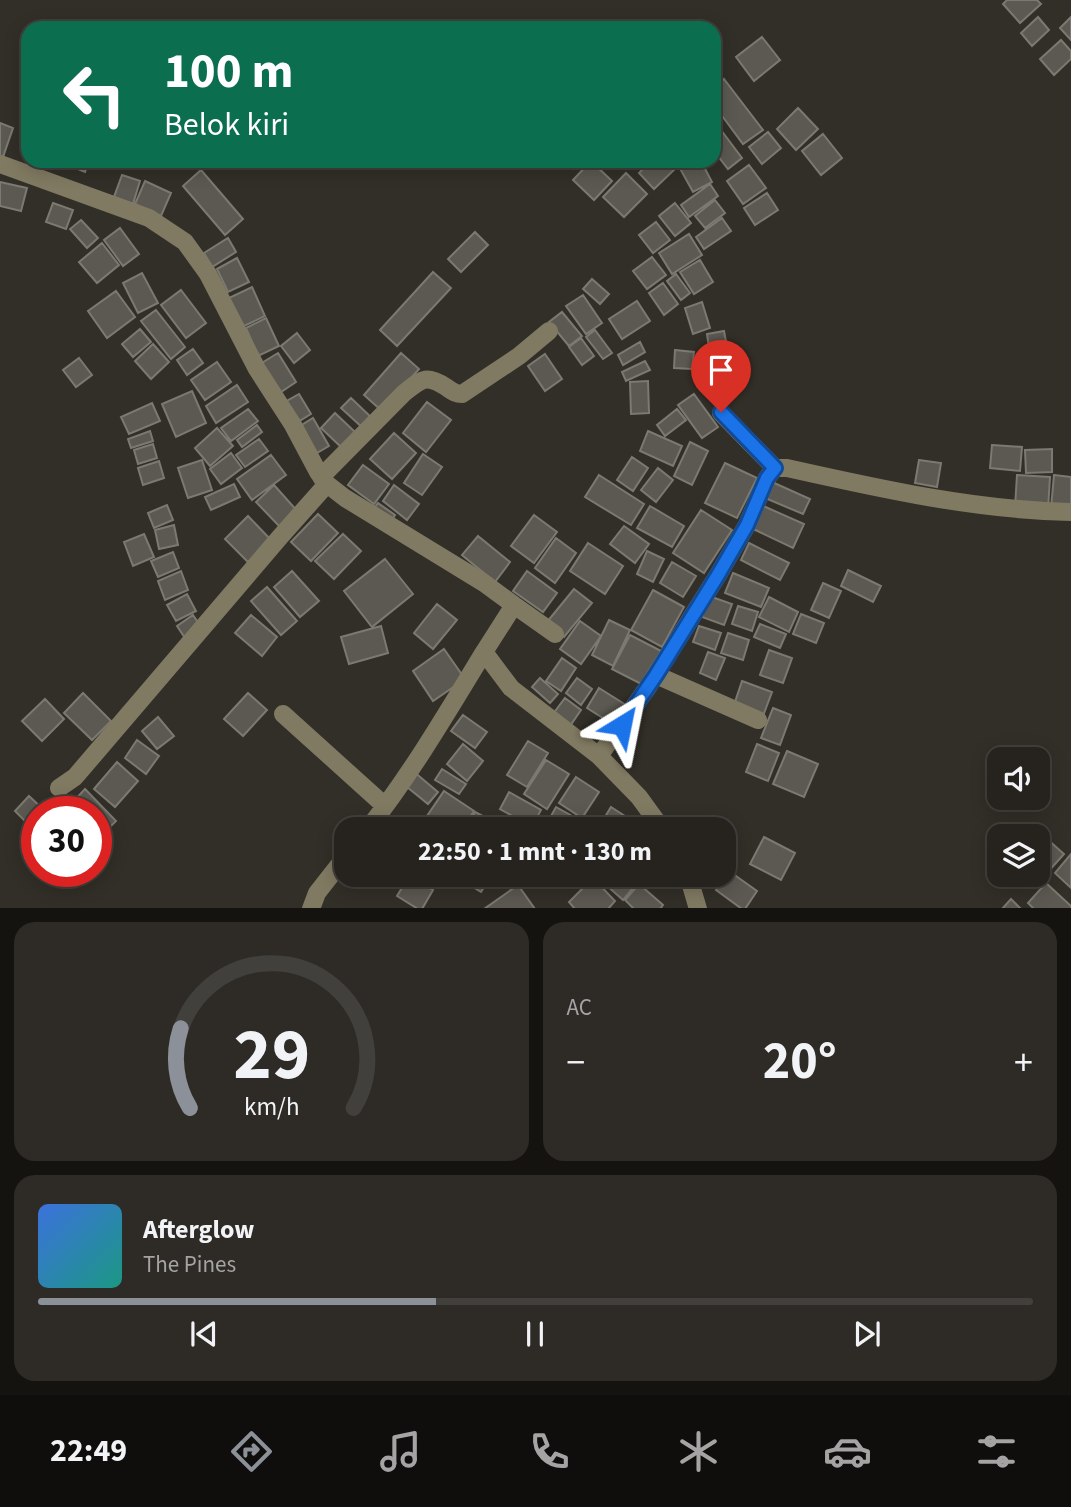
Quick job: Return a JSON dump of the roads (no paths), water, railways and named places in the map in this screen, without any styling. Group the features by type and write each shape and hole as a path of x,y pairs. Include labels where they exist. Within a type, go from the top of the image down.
{"street":[{"path":"0,164 149,218 185,242 208,274 257,369 324,480 345,498 484,583 555,634"},
{"path":"59,789 75,777 280,537 324,480 404,393 417,383 430,379 436,380 456,394 462,394 519,356 549,331"},
{"path":"721,412 775,468 787,468 893,492 1028,511 1071,512"},
{"path":"599,756 656,675 747,525 767,478 775,468"},
{"path":"377,817 431,740 514,605"},
{"path":"484,652 505,682 599,756 639,797 654,817"},
{"path":"656,675 758,720"},
{"path":"283,714 385,806"},
{"path":"311,908 317,893 334,871"},
{"path":"692,887 698,908"}]}
